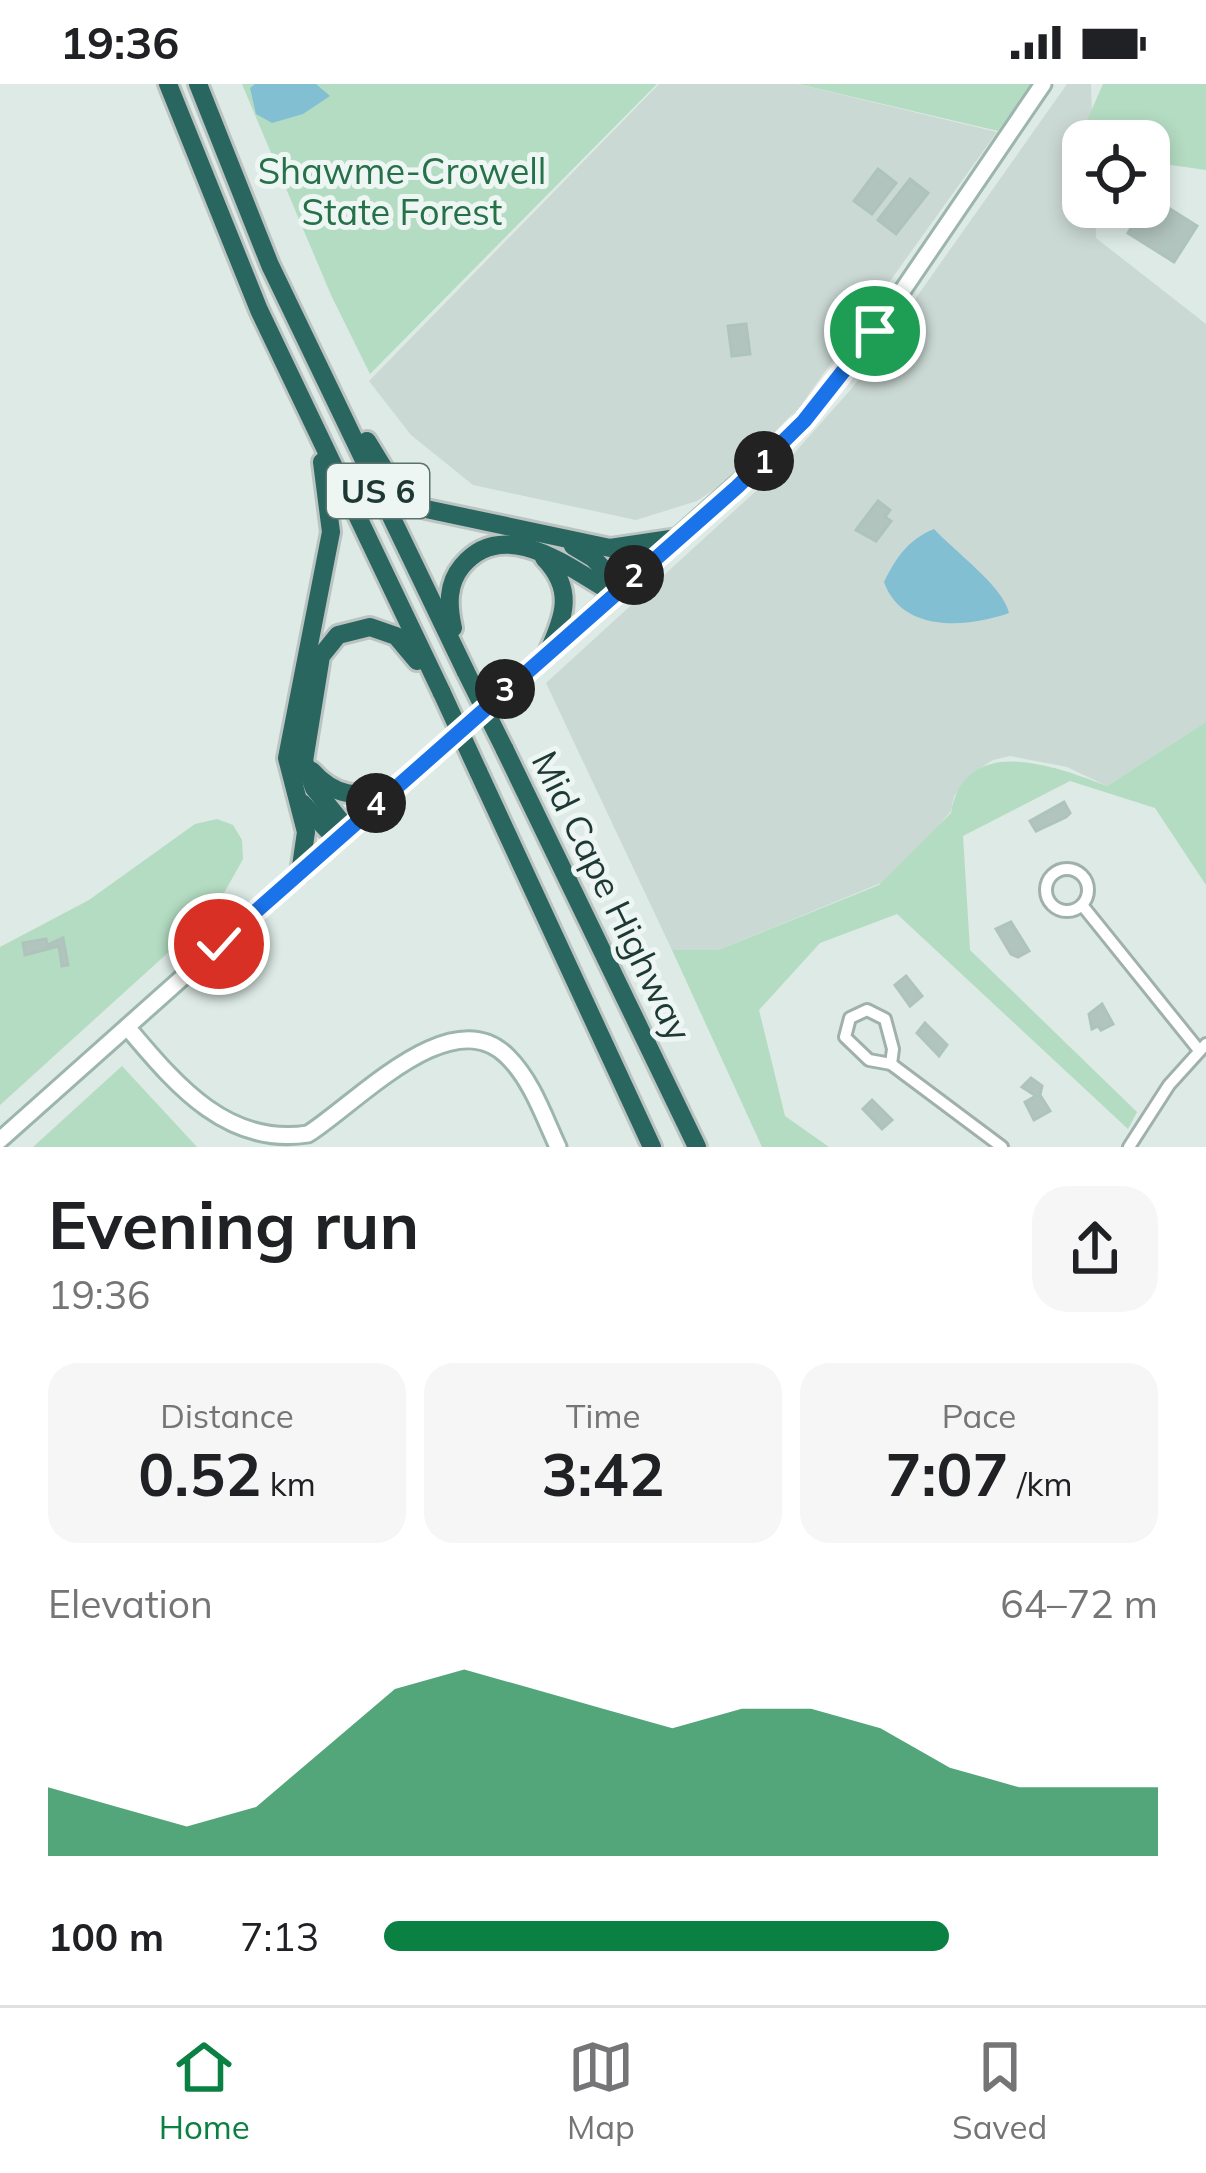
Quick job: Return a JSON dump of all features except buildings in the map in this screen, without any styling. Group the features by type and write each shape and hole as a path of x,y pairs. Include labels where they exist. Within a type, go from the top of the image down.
{"highway":[{"name":"Mid Cape Highway","path":"168,84 241,267 652,1147"},
{"name":"Mid Cape Highway","path":"198,84 234,182 291,309 697,1147"},
{"path":"291,309 400,495 426,509 620,549 677,538"},
{"path":"300,873 306,832 287,767 288,748 331,532 327,481 307,411"},
{"path":"552,537 585,551 617,590"},
{"path":"466,672 450,615 456,575 471,557 492,547 519,545 617,590"},
{"path":"536,551 555,569 565,592 564,613 549,650"},
{"path":"342,834 314,788 304,760 321,656 338,635 362,627 388,631 442,693"},
{"path":"304,760 340,792 357,796 388,791"},
{"path":"295,794 342,834"}],"main road":[{"path":"0,1141 786,440 836,384 1043,84"},
{"path":"127,1027 208,1121 229,1136 262,1147 308,1134 438,1043 477,1039 495,1046 517,1067 558,1147"}],"street":[{"path":"1082,905 1202,1047 1129,1147"},
{"path":"891,1064 893,1049 884,1019 867,1010 850,1018 845,1037 849,1046 869,1060 891,1064 1002,1147"}],"shaded area":[{"path":"659,84 797,84 997,132 801,405 727,481 697,501 636,520 473,485 411,435 369,381"},
{"path":"1067,84 1091,84 1092,120 1062,120 1062,228 1096,228 1096,238 1206,324 1206,722 1107,786 1067,767 1010,756 993,760 954,796 951,811 911,858 881,883 718,950 672,950 546,683 780,469 853,387"}],"green space":[{"name":"Shawme-Crowell State Forest","path":"242,84 657,84 370,374 331,295"},
{"path":"798,84 1031,84 998,131"},
{"path":"1103,84 1206,84 1206,170 1170,165 1170,120 1087,120"},
{"path":"1206,722 1206,885 1155,808 1070,781 963,836 970,950 1137,1112 1128,1129 897,914 820,943 759,1010 785,1116 829,1147 762,1147 672,950 718,950 879,885 951,813 960,788 974,772 993,763 1039,765 1107,786"},
{"path":"217,819 233,825 242,840 243,859 214,911 0,1105 0,947 89,900 195,824"},
{"path":"122,1066 197,1147 33,1147"}],"water":[{"path":"255,84 316,84 330,96 303,114 272,123 256,114 250,88"},
{"path":"934,529 988,580 1009,613 974,622 937,622 920,618 893,599 884,582 894,564 910,544"}],"route":[{"path":"219,944 737,487 804,421 875,331"}]}
